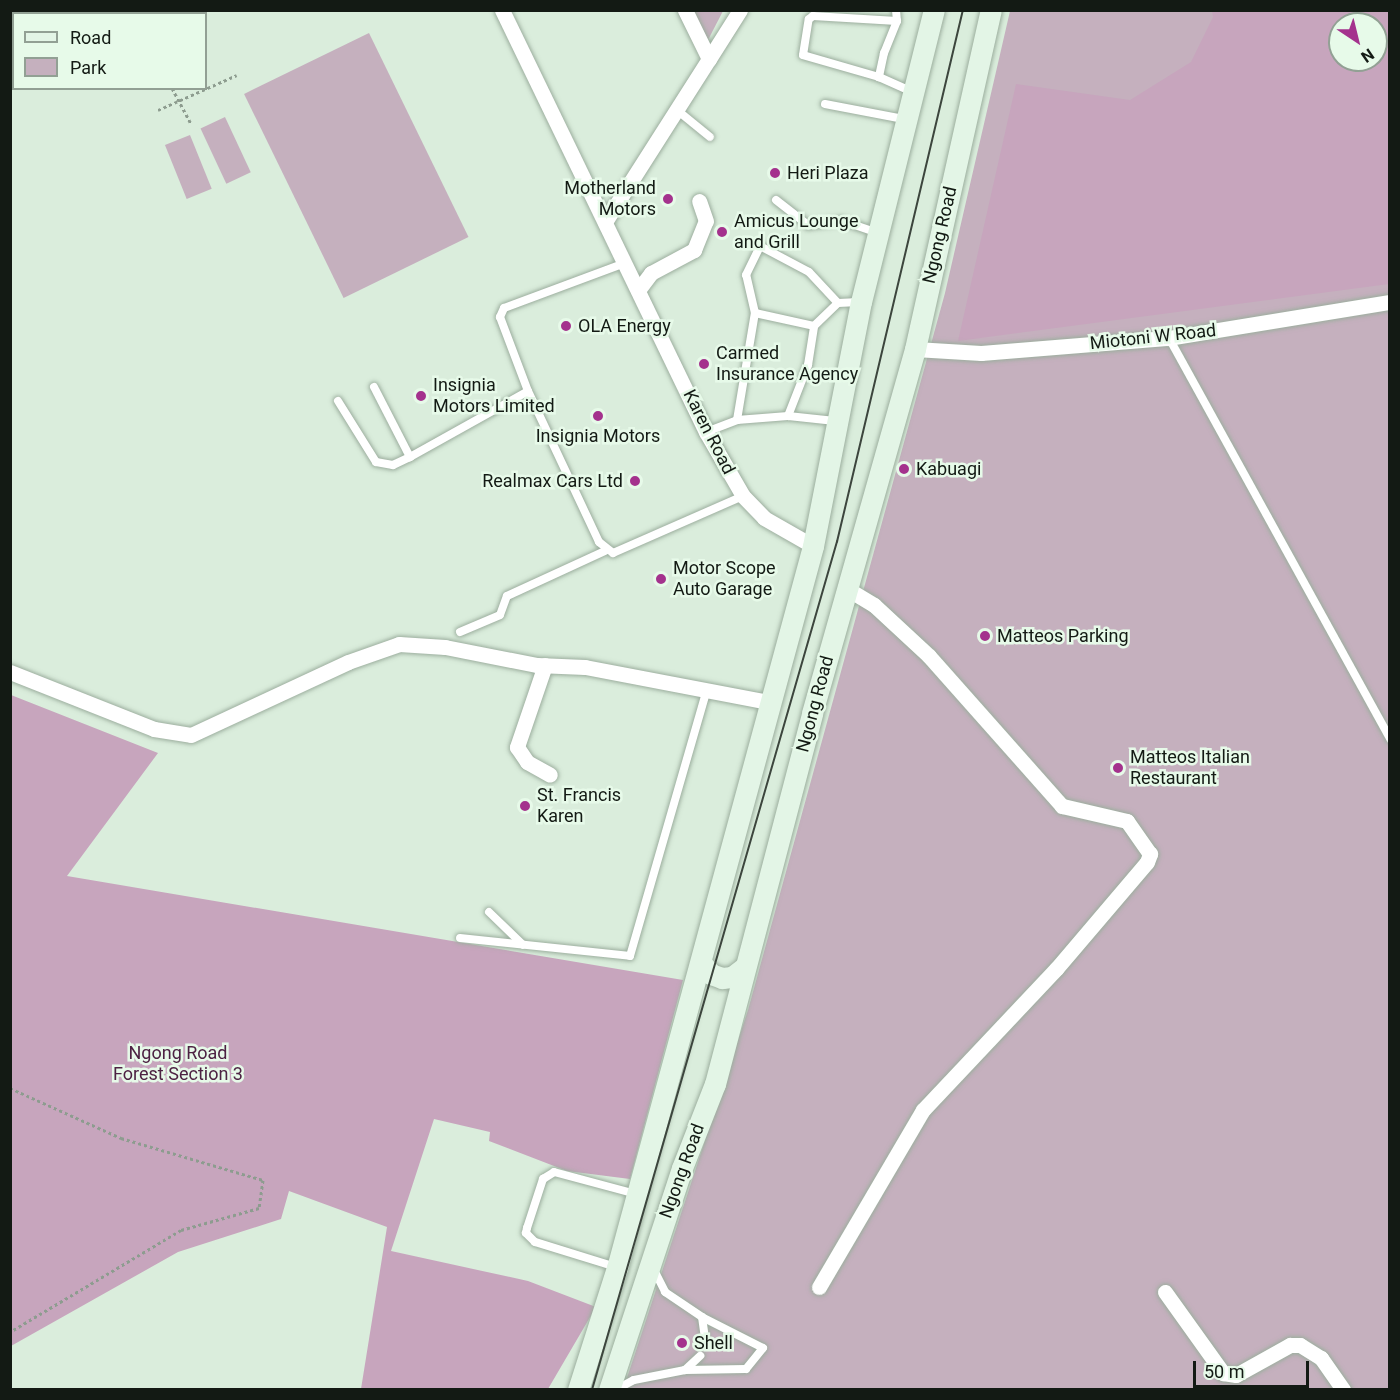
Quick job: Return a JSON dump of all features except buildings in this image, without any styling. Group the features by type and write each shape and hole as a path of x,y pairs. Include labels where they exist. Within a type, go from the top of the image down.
{"main road":[{"name":"Ngong Road","path":"578,1389 617,1268 701,963 768,702 813,546 835,421 861,302 934,10"},
{"name":"Ngong Road","path":"609,1389 650,1261 715,1084 847,589 915,349 991,10"},
{"path":"701,963 711,974 722,978 732,976 745,967"}],"street":[{"name":"Karen Road","path":"502,10 639,289 706,432 743,496 764,518 813,546"},
{"path":"685,10 709,59"},
{"path":"605,222 678,111 740,10"},
{"path":"639,289 651,273 687,257 699,242 706,221 699,201"},
{"name":"Miotoni W Road","path":"915,349 981,352 1169,338 1389,302"},
{"path":"819,1287 923,1110 1056,969 1147,862 1150,854 1127,821 1062,806 929,656 874,605 847,589"},
{"path":"10,672 154,729 191,735 348,662 399,644 444,647 545,665 585,668 708,689 768,702"},
{"path":"545,665 517,747 527,762 550,775"},
{"path":"1165,1292 1223,1373 1236,1375 1290,1345 1300,1345 1322,1358 1342,1389"}],"lane":[{"path":"879,77 884,53 897,21 896,10"},
{"path":"897,21 809,19 802,55 879,77 913,91"},
{"path":"825,104 905,120"},
{"path":"678,111 710,137"},
{"path":"776,200 808,225 843,221 879,234"},
{"path":"736,420 755,313 746,275 760,246 809,272 838,303"},
{"path":"605,551 528,391 501,327 504,308 625,263"},
{"path":"788,416 808,365 814,326 838,303 861,302"},
{"path":"755,313 814,326"},
{"path":"1169,338 1389,739"},
{"path":"374,387 410,457"},
{"path":"338,402 376,462 393,465 528,391"},
{"path":"706,432 736,420 788,416 835,421"},
{"path":"460,632 500,615 507,597 605,551 613,553 743,496"},
{"path":"460,938 630,956 708,689"},
{"path":"489,912 523,945"},
{"path":"617,1268 535,1242 526,1233 527,1228 543,1179 554,1172 637,1194"},
{"path":"615,1389 634,1380 685,1370 746,1369 763,1348 702,1317 665,1292 650,1261"},
{"path":"702,1317 705,1339"},
{"path":"685,1370 700,1356"}],"path":[{"path":"207,89 237,75"},
{"path":"173,90 191,123"},
{"path":"158,110 205,90"},
{"path":"10,1088 122,1138 263,1180 259,1208 181,1230 10,1332"}],"green space":[{"path":"693,11 723,11 708,40"},
{"path":"1010,11 1389,11 1389,1389 623,1390 748,1010 945,293"},
{"path":"1212,11 1389,11 1389,284 958,341 1016,84 1130,100 1191,62 1213,17"},
{"path":"369,33 469,237 344,298 244,94"},
{"path":"225,117 251,172 226,184 201,128"},
{"path":"190,135 212,189 187,199 165,145"},
{"name":"Ngong Road Forest Section 3","path":"11,695 158,753 67,876 683,980 630,1179 567,1171 489,1141 490,1132 434,1119 391,1251 528,1281 596,1307 548,1389 361,1389 387,1227 289,1191 281,1219 178,1252 11,1346"}],"tram line":[{"path":"592,1390 837,542 963,10"}],"place":[{"name":"Heri Plaza","path":"775,173"},
{"name":"Motherland Motors","path":"668,199"},
{"name":"Amicus Lounge and Grill","path":"722,232"},
{"name":"OLA Energy","path":"566,326"},
{"name":"Carmed Insurance Agency","path":"704,364"},
{"name":"Insignia Motors Limited","path":"421,396"},
{"name":"Insignia Motors","path":"598,416"},
{"name":"Kabuagi","path":"904,469"},
{"name":"Realmax Cars Ltd","path":"635,481"},
{"name":"Motor Scope Auto Garage","path":"661,579"},
{"name":"Matteos Parking","path":"985,636"},
{"name":"Matteos Italian Restaurant","path":"1118,768"},
{"name":"St. Francis Karen","path":"525,806"},
{"name":"Shell","path":"682,1343"}]}
